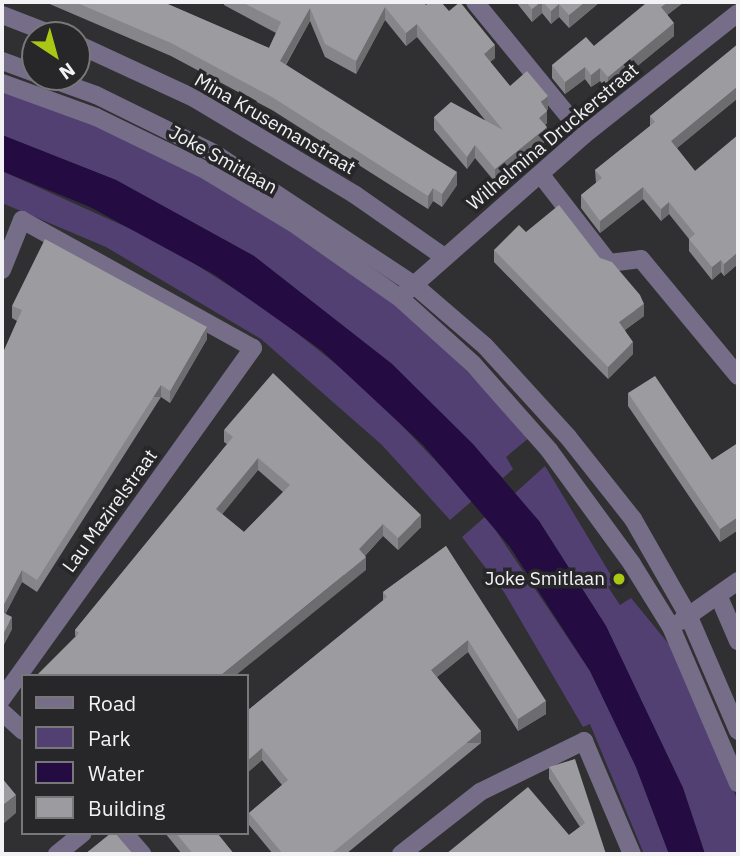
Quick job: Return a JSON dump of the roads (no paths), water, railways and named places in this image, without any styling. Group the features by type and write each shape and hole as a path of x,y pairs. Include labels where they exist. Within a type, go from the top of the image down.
{"street":[{"path":"475,2 584,135"},
{"name":"Wilhelmina Druckerstraat","path":"401,299 443,256 541,176 584,135 738,13"},
{"path":"2,15 21,22"},
{"name":"Mina Krusemanstraat","path":"91,50 194,98 354,194 443,256"},
{"path":"2,61 21,68"},
{"name":"Joke Smitlaan","path":"2,83 96,117 207,171 293,223 401,299 472,364 549,450 671,627 738,783"},
{"name":"Joke Smitlaan","path":"87,91 214,153 413,284 485,346 568,437 633,519 689,617 738,731"},
{"path":"541,176 609,263 641,259 738,376"},
{"name":"Lau Mazirelstraat","path":"2,270 22,220 253,348 2,699"},
{"path":"671,627 719,597 738,581"},
{"path":"719,597 738,641"},
{"path":"2,712 21,729"},
{"path":"401,854 480,792 584,741 632,854"},
{"path":"57,854 81,835"},
{"path":"126,835 142,854"}],"water":[{"path":"2,135 116,180 254,256 392,364 473,444 539,521 606,626 683,788 705,854 669,854 636,767 590,671 510,547 423,445 321,350 215,275 90,207 2,171"}],"place":[{"name":"Joke Smitlaan","path":"619,579"}]}
